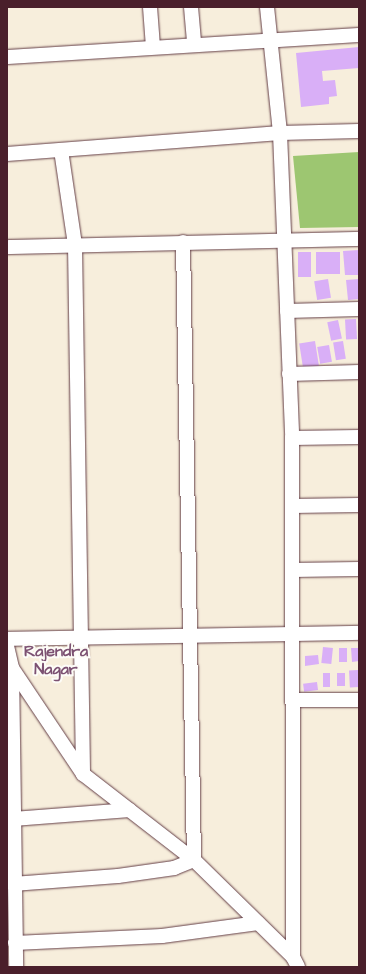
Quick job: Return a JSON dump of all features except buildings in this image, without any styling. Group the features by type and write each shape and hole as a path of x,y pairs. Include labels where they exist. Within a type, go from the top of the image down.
{"street":[{"path":"150,7 153,47"},
{"path":"191,7 194,44"},
{"path":"267,7 269,39 280,133 292,438 292,700 295,962"},
{"path":"7,57 269,39 359,35"},
{"path":"7,154 280,133 359,131"},
{"path":"62,150 75,245 83,638 83,774"},
{"path":"7,247 359,239"},
{"path":"183,242 194,860"},
{"path":"287,311 359,309"},
{"path":"289,374 359,372"},
{"path":"292,438 359,437"},
{"path":"292,506 359,505"},
{"path":"292,570 359,569"},
{"path":"7,639 359,633"},
{"path":"7,646 12,668 13,884 16,967"},
{"path":"12,668 83,774 194,860 295,962"},
{"path":"292,700 359,700"},
{"path":"13,819 130,810"},
{"path":"13,884 118,876 174,868 194,860"},
{"path":"15,943 162,936 258,923"}],"green space":[{"path":"359,152 359,227 300,228 293,156"}],"district":[{"name":"Rajendra Nagar","path":"56,660"}]}
